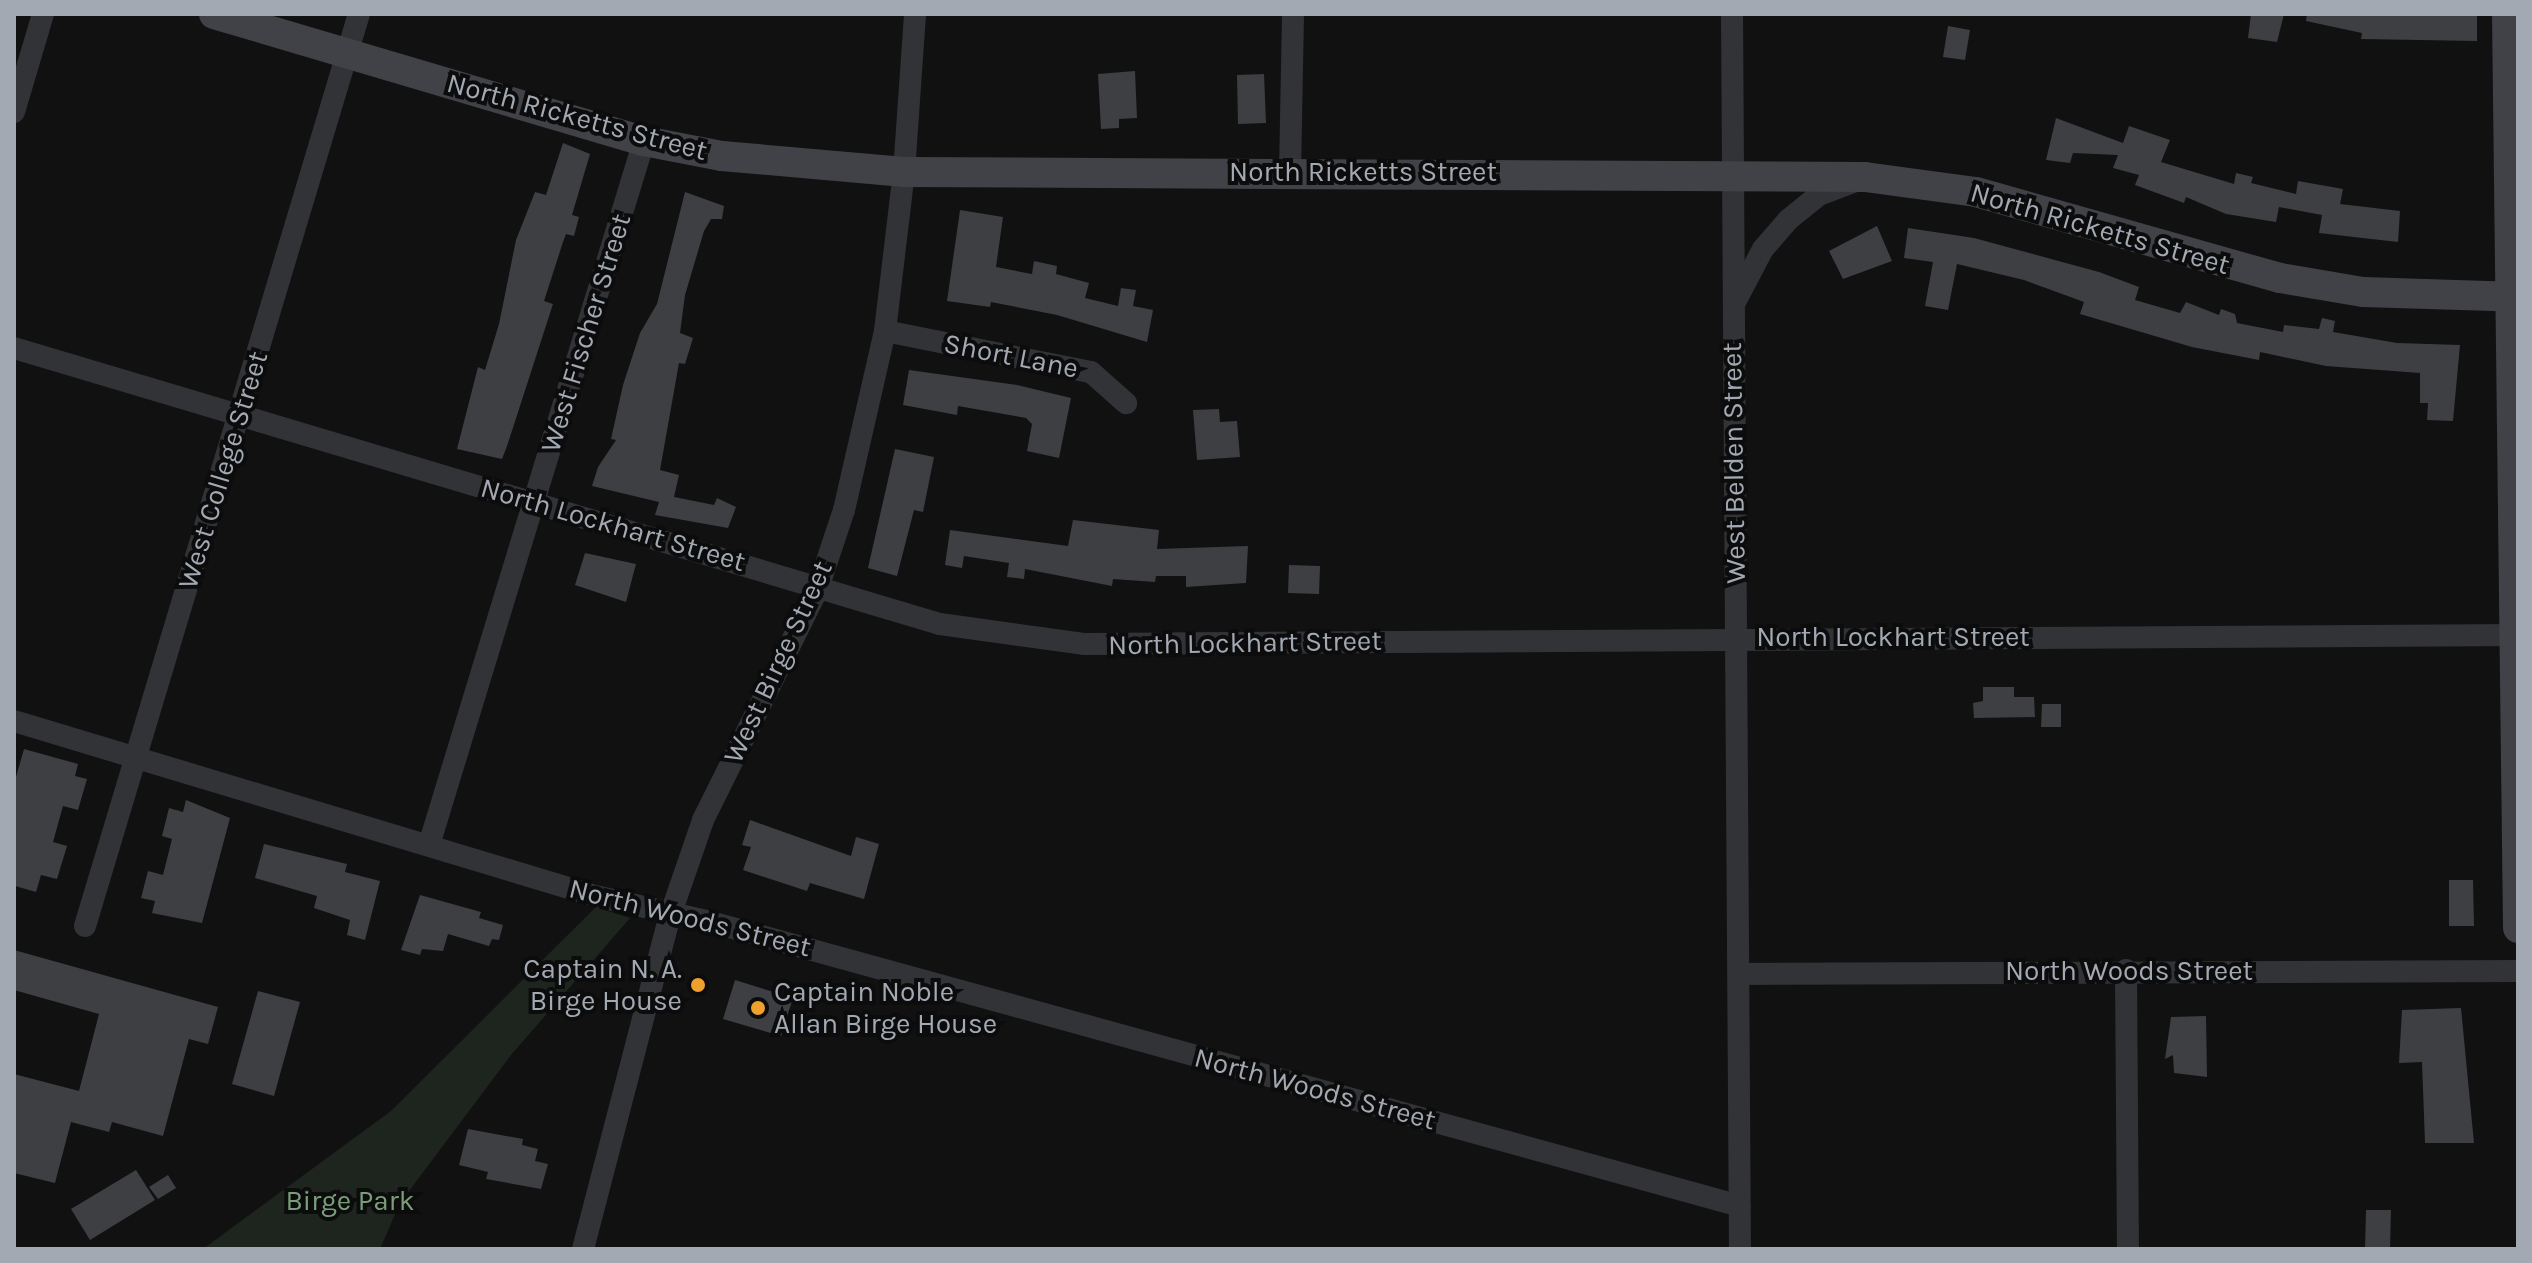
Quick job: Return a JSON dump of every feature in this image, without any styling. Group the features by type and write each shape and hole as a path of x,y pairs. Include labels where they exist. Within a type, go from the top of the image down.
{"street":[{"path":"14,112 43,14"},
{"name":"North Ricketts Street","path":"214,14 644,141 722,156 904,172 1735,173 1865,177 1976,192 2280,278 2363,292 2514,297"},
{"name":"West College Street","path":"85,926 359,14"},
{"name":"West Birge Street","path":"583,1249 670,916 703,820 818,588 844,510 885,331 904,172 915,14"},
{"path":"1290,172 1293,14"},
{"name":"West Belden Street","path":"1732,14 1735,173 1732,306 1741,974 1740,1249"},
{"path":"2507,14 2514,297 2518,928"},
{"name":"West Fischer Street","path":"429,845 644,141"},
{"path":"1732,306 1763,249 1788,220 1819,195 1865,177"},
{"name":"Short Lane","path":"885,331 1091,372 1126,403"},
{"name":"North Lockhart Street","path":"14,348 940,624 1084,644 2516,635"},
{"name":"North Woods Street","path":"14,721 670,916 711,922 1740,1206"},
{"path":"2126,970 2128,1249"},
{"name":"North Woods Street","path":"1741,974 2126,970 2518,971"}],"green space":[{"name":"Birge Park","path":"596,907 630,918 511,1055 400,1203 380,1249 203,1249 391,1111"}],"building":[{"path":"2251,14 2284,14 2277,42 2248,38"},
{"path":"2307,14 2477,14 2477,41 2361,39 2362,33 2306,21"},
{"path":"1948,26 1970,30 1965,60 1943,57"},
{"path":"1135,71 1137,118 1119,119 1119,128 1101,129 1098,74"},
{"path":"1264,74 1266,123 1238,124 1237,75"},
{"path":"2056,118 2123,143 2129,126 2170,140 2161,162 2234,184 2236,173 2253,177 2251,183 2296,194 2298,181 2343,189 2340,204 2400,211 2398,242 2319,233 2322,215 2279,207 2276,222 2226,214 2186,197 2184,203 2135,185 2139,175 2113,168 2118,155 2073,153 2070,163 2046,160"},
{"path":"563,143 590,154 572,215 579,217 574,236 566,234 544,301 553,304 507,446 502,459 457,449 478,367 485,370 499,324 516,240 535,192 546,195"},
{"path":"685,192 724,206 722,219 711,219 704,231 685,295 680,333 693,338 685,364 679,363 660,470 679,475 674,497 714,505 717,498 736,507 728,528 655,515 659,502 592,486 598,467 616,440 611,439 623,385 640,333 657,304"},
{"path":"960,210 1003,217 996,267 1032,274 1034,261 1057,266 1056,274 1089,283 1085,298 1118,306 1121,288 1136,290 1133,306 1153,310 1147,342 1057,315 991,302 990,307 947,301"},
{"path":"1877,226 1892,261 1843,279 1829,251"},
{"path":"1908,228 1974,238 2099,272 2139,287 2135,300 2180,313 2186,302 2219,315 2221,309 2235,314 2237,323 2283,332 2284,325 2319,329 2322,318 2335,321 2333,332 2397,343 2460,345 2453,421 2427,420 2428,403 2420,403 2420,373 2326,366 2260,352 2259,360 2192,347 2080,314 2084,302 2024,280 1957,264 1948,310 1925,306 1933,262 1904,258"},
{"path":"909,370 1017,385 1071,398 1059,458 1027,451 1032,424 1026,418 958,406 957,415 903,405"},
{"path":"1219,409 1220,422 1237,421 1240,457 1197,460 1193,410"},
{"path":"895,449 934,457 923,512 914,510 897,576 868,568"},
{"path":"1073,520 1159,530 1157,549 1248,546 1246,583 1186,587 1186,576 1156,576 1155,582 1113,579 1112,586 1025,569 1024,579 1007,577 1009,563 964,556 962,568 945,565 950,530 1068,546"},
{"path":"585,553 636,564 626,602 575,585"},
{"path":"1289,565 1320,566 1319,594 1288,593"},
{"path":"1983,687 2014,687 2014,697 2034,697 2035,717 1974,718 1973,703 1983,701"},
{"path":"2042,704 2061,704 2061,727 2041,727"},
{"path":"24,749 78,764 75,776 87,779 78,810 63,806 53,842 67,846 57,879 41,875 36,892 15,886 14,784"},
{"path":"186,800 230,818 202,923 152,913 155,901 141,898 148,871 163,875 172,839 162,836 169,808 183,812"},
{"path":"750,820 851,856 856,837 879,844 864,899 810,883 807,891 743,870 751,847 742,845"},
{"path":"264,844 347,864 345,872 380,881 365,940 347,935 350,920 314,908 317,896 255,878"},
{"path":"2449,880 2473,880 2474,926 2449,926"},
{"path":"420,895 481,912 479,918 503,925 499,940 492,939 489,946 448,934 443,951 422,949 420,955 401,950"},
{"path":"14,950 218,1007 208,1044 189,1039 163,1136 112,1122 109,1132 71,1122 55,1183 14,1173 14,1074 79,1091 99,1014 14,990"},
{"name":"Captain Noble Allan Birge House","path":"735,980 793,998 781,1036 723,1019"},
{"path":"258,991 300,1002 274,1096 232,1084"},
{"path":"2461,1008 2474,1143 2425,1143 2422,1062 2399,1063 2402,1010"},
{"path":"2206,1016 2207,1077 2174,1073 2173,1055 2165,1059 2171,1017"},
{"path":"468,1129 523,1139 522,1145 538,1149 535,1161 548,1164 541,1189 486,1179 488,1172 459,1165"},
{"path":"136,1170 155,1200 90,1240 71,1209"},
{"path":"168,1175 176,1188 158,1199 149,1187"},
{"path":"2366,1210 2391,1210 2390,1249 2365,1249"}],"place":[{"name":"Captain N. A. Birge House","path":"698,985"},
{"name":"Captain Noble Allan Birge House","path":"758,1008"}]}
